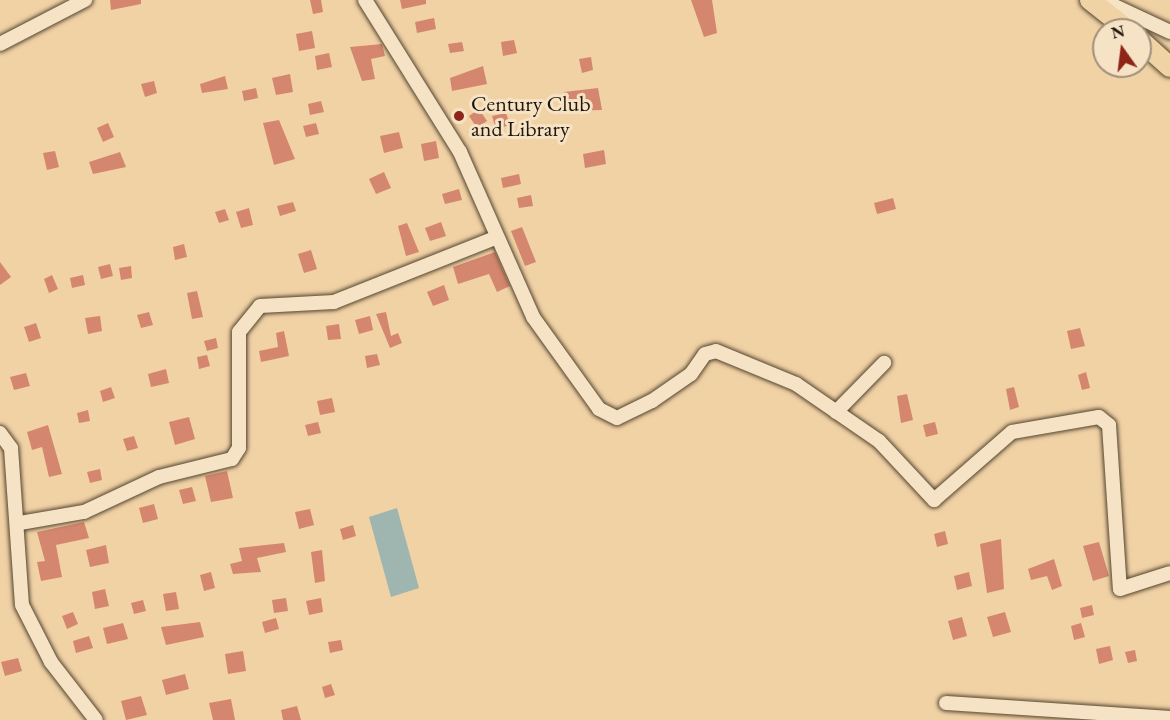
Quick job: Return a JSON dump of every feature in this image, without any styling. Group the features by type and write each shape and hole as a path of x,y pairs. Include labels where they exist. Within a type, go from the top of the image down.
{"highway":[{"path":"1090,0 1113,18"},
{"path":"1152,51 1170,67"}],"street":[{"path":"0,44 85,0"},
{"path":"365,0 460,152 495,238 533,317 599,409 617,418 652,401 691,374 705,354 716,351 796,384 879,441 934,500 1012,432 1099,417 1109,425 1120,589 1170,573"},
{"path":"1102,0 1170,32"},
{"path":"20,524 84,512 159,477 232,459 239,448 239,332 260,306 334,302 495,238"},
{"path":"836,412 884,363"},
{"path":"0,433 10,448 20,524 22,605 51,662 96,720"},
{"path":"946,703 1170,718"}],"water":[{"path":"397,508 419,588 391,597 369,517"}],"building":[{"path":"110,0 141,0 141,4 111,10"},
{"path":"310,0 321,0 323,12 313,14"},
{"path":"400,0 426,0 426,4 402,9"},
{"path":"691,0 712,0 717,33 704,37"},
{"path":"434,18 436,29 417,33 415,22"},
{"path":"312,31 315,48 299,51 296,34"},
{"path":"514,40 517,53 503,56 501,42"},
{"path":"462,42 464,51 450,53 448,44"},
{"path":"382,44 385,56 371,59 375,79 362,81 350,47"},
{"path":"329,53 332,67 317,70 315,56"},
{"path":"591,57 593,70 582,73 579,59"},
{"path":"483,66 487,84 452,91 450,78"},
{"path":"290,74 293,92 276,95 272,78"},
{"path":"225,76 228,89 202,93 200,84"},
{"path":"154,81 157,93 145,97 141,84"},
{"path":"256,88 258,98 244,101 242,91"},
{"path":"598,88 602,110 568,111 564,92"},
{"path":"321,101 324,112 310,115 308,104"},
{"path":"479,109 487,121 477,128 469,116"},
{"path":"506,113 510,125 496,129 492,116"},
{"path":"279,120 295,159 274,165 263,123"},
{"path":"108,123 114,137 103,142 97,128"},
{"path":"316,123 319,134 306,137 303,126"},
{"path":"399,132 403,148 384,153 380,136"},
{"path":"436,141 439,158 424,161 421,144"},
{"path":"604,150 606,164 585,168 583,154"},
{"path":"55,151 59,167 47,170 43,153"},
{"path":"120,152 126,167 93,174 89,162"},
{"path":"384,172 391,188 376,194 369,179"},
{"path":"519,174 521,184 503,188 501,178"},
{"path":"459,189 462,200 445,204 442,194"},
{"path":"531,195 533,206 519,208 517,198"},
{"path":"893,198 896,209 877,214 874,203"},
{"path":"293,202 296,211 280,216 277,206"},
{"path":"249,208 253,225 241,228 236,212"},
{"path":"225,209 229,220 219,223 215,212"},
{"path":"441,222 446,236 430,241 425,228"},
{"path":"407,223 419,252 406,256 398,226"},
{"path":"522,227 536,262 525,266 511,231"},
{"path":"184,244 187,257 175,260 173,247"},
{"path":"311,250 317,269 304,273 298,254"},
{"path":"495,252 510,286 497,292 489,274 458,284 453,267"},
{"path":"0,262 11,277 0,285"},
{"path":"110,264 113,276 101,279 98,267"},
{"path":"131,266 132,278 121,280 119,268"},
{"path":"52,275 58,289 49,293 44,279"},
{"path":"83,275 85,285 72,288 70,278"},
{"path":"444,285 449,300 433,306 427,292"},
{"path":"197,291 203,317 192,319 187,293"},
{"path":"149,312 153,325 141,328 137,315"},
{"path":"386,312 391,336 398,333 402,343 390,348 376,314"},
{"path":"100,316 102,331 88,334 85,318"},
{"path":"370,316 373,330 359,334 355,320"},
{"path":"36,323 41,338 29,342 24,327"},
{"path":"339,324 341,339 328,340 326,326"},
{"path":"1080,328 1085,346 1071,349 1067,331"},
{"path":"284,331 289,356 261,362 259,351 278,347 276,333"},
{"path":"216,338 218,348 207,351 204,341"},
{"path":"377,354 380,365 367,368 365,356"},
{"path":"207,355 210,366 199,369 197,357"},
{"path":"166,369 169,383 151,387 148,374"},
{"path":"1086,372 1090,388 1082,390 1078,375"},
{"path":"26,373 30,386 14,390 10,377"},
{"path":"111,387 115,398 103,402 100,391"},
{"path":"1014,387 1019,407 1010,410 1006,389"},
{"path":"907,394 913,420 901,423 897,396"},
{"path":"332,398 335,412 320,415 317,401"},
{"path":"88,410 90,421 79,423 77,413"},
{"path":"189,417 195,439 175,445 169,422"},
{"path":"318,422 321,433 308,436 305,425"},
{"path":"935,422 938,434 926,437 923,425"},
{"path":"48,425 62,474 49,477 42,447 32,450 27,432"},
{"path":"134,436 138,448 127,451 123,439"},
{"path":"100,469 102,480 90,483 87,472"},
{"path":"227,471 233,498 211,502 205,476"},
{"path":"192,487 196,501 183,504 179,490"},
{"path":"154,504 158,519 143,523 139,508"},
{"path":"310,509 314,525 299,529 295,512"},
{"path":"84,522 89,538 56,545 62,577 41,581 37,562 45,561 37,532"},
{"path":"353,525 356,536 343,540 340,529"},
{"path":"945,531 948,544 937,547 934,534"},
{"path":"1001,539 1004,589 987,593 980,544"},
{"path":"1099,542 1109,576 1093,581 1083,546"},
{"path":"284,543 286,552 257,558 261,572 233,574 230,564 242,561 239,548"},
{"path":"106,545 109,563 90,567 86,550"},
{"path":"322,550 325,581 315,583 311,552"},
{"path":"1054,559 1062,586 1052,590 1047,576 1031,580 1028,569"},
{"path":"211,572 215,588 204,591 200,575"},
{"path":"969,572 972,586 957,590 954,576"},
{"path":"105,589 109,606 95,609 92,592"},
{"path":"176,592 179,609 166,611 163,594"},
{"path":"286,598 288,611 274,613 272,600"},
{"path":"321,598 323,612 309,615 306,601"},
{"path":"143,600 146,611 134,614 131,603"},
{"path":"1092,605 1094,615 1082,618 1080,608"},
{"path":"73,612 78,624 67,629 62,616"},
{"path":"1005,612 1011,632 993,637 987,617"},
{"path":"962,617 967,636 953,640 948,621"},
{"path":"276,618 279,629 265,633 262,622"},
{"path":"200,622 204,637 166,645 161,627"},
{"path":"123,623 128,639 107,644 103,628"},
{"path":"1081,623 1085,637 1074,640 1071,626"},
{"path":"89,636 93,648 76,653 73,641"},
{"path":"341,640 343,650 330,653 328,642"},
{"path":"1110,646 1113,660 1099,664 1096,649"},
{"path":"1135,650 1137,661 1128,663 1125,652"},
{"path":"243,651 246,671 228,674 225,654"},
{"path":"18,658 22,671 5,676 1,662"},
{"path":"185,674 189,689 166,695 162,680"},
{"path":"331,684 335,695 325,698 322,687"},
{"path":"141,696 147,715 126,720 121,701"},
{"path":"231,699 235,720 213,720 209,703"},
{"path":"297,706 301,720 283,720 281,710"}],"place":[{"name":"Century Club and Library","path":"459,116"}]}
